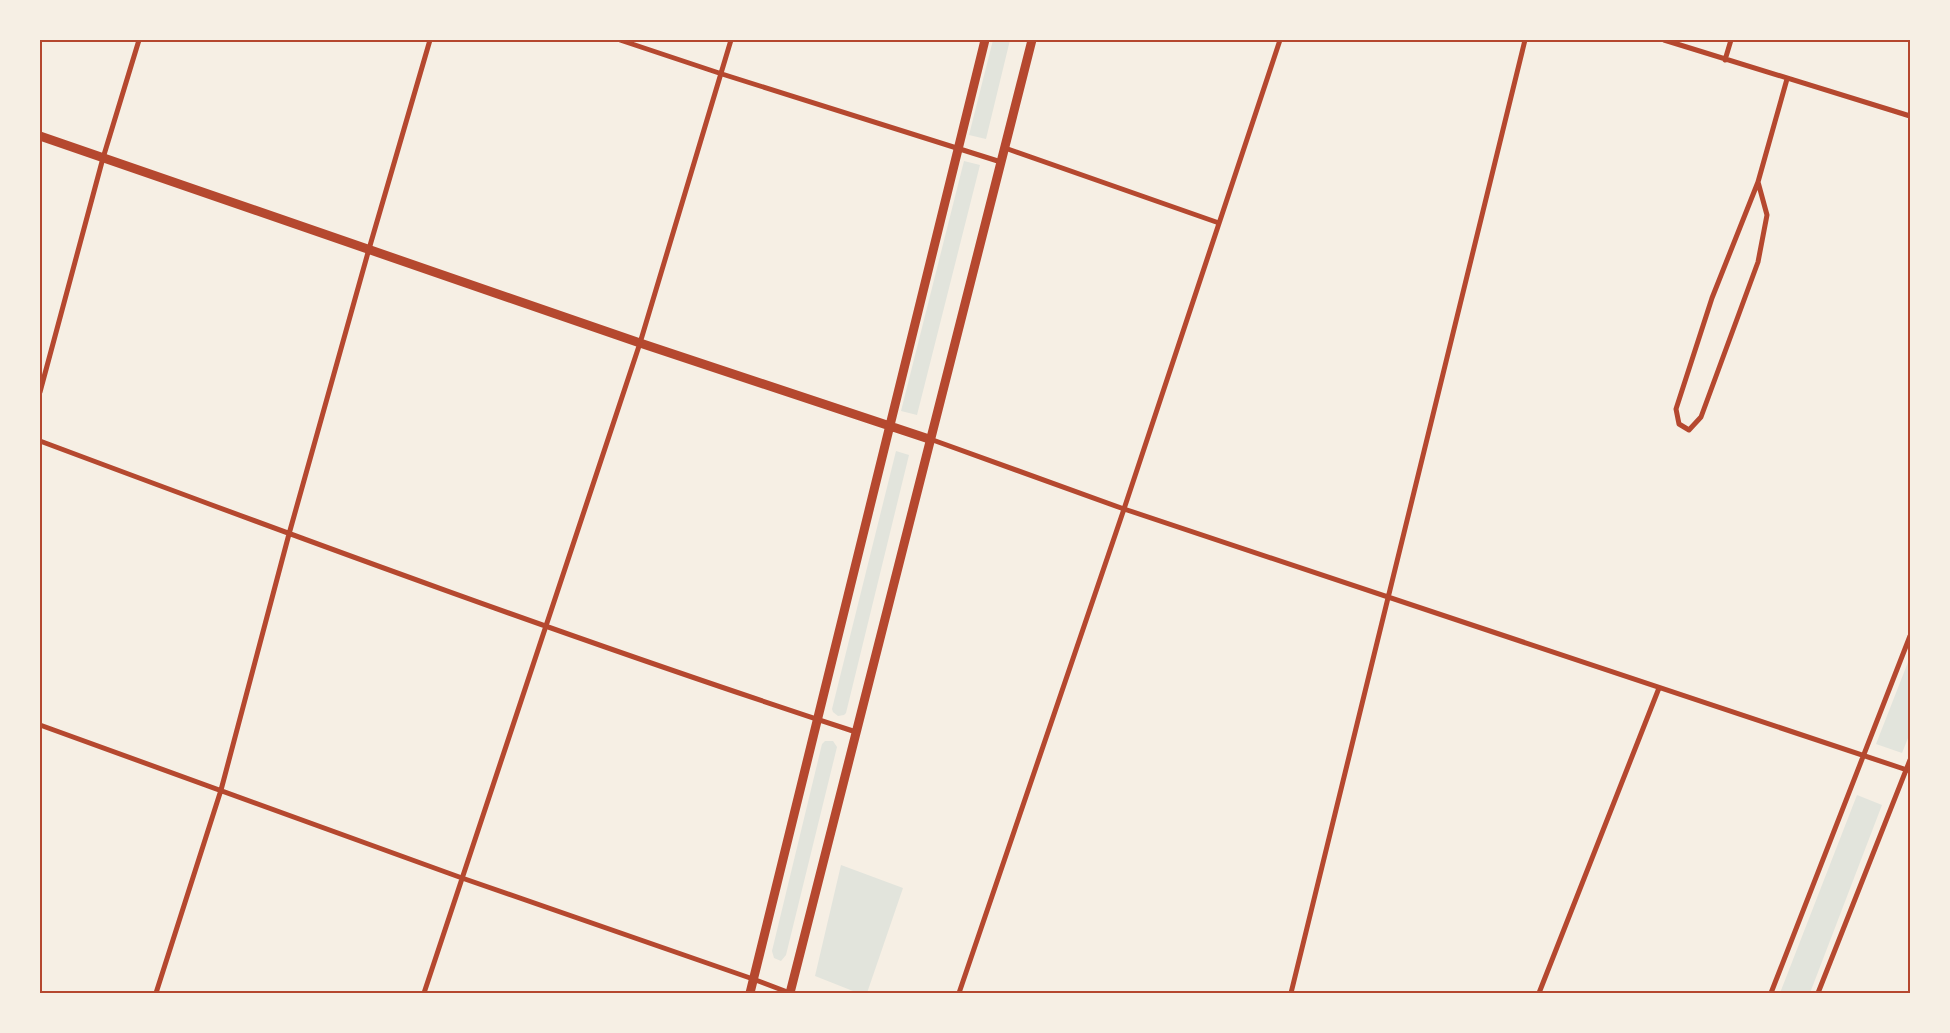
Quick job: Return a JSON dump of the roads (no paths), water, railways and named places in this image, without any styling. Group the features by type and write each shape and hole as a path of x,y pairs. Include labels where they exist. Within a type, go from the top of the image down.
{"street":[{"path":"40,392 103,158 139,40"},
{"path":"156,993 222,790 289,534 430,40"},
{"path":"620,40 1002,162"},
{"path":"424,993 640,343 731,40"},
{"path":"750,993 985,40"},
{"path":"40,725 462,878 790,993 929,439 1032,40"},
{"path":"959,993 1124,509 1280,40"},
{"path":"1291,993 1525,40"},
{"path":"1664,40 1910,116"},
{"path":"1725,60 1731,40"},
{"path":"1758,182 1767,215 1758,262 1701,417 1689,430 1679,424 1676,409 1712,298 1758,182 1788,78"},
{"path":"40,136 640,343 929,439 1124,509 1863,754 1908,771"},
{"path":"1005,148 1219,223"},
{"path":"40,441 546,627 856,732"},
{"path":"1771,993 1910,636"},
{"path":"1539,993 1660,688"},
{"path":"1818,993 1908,771 1910,760"}]}
